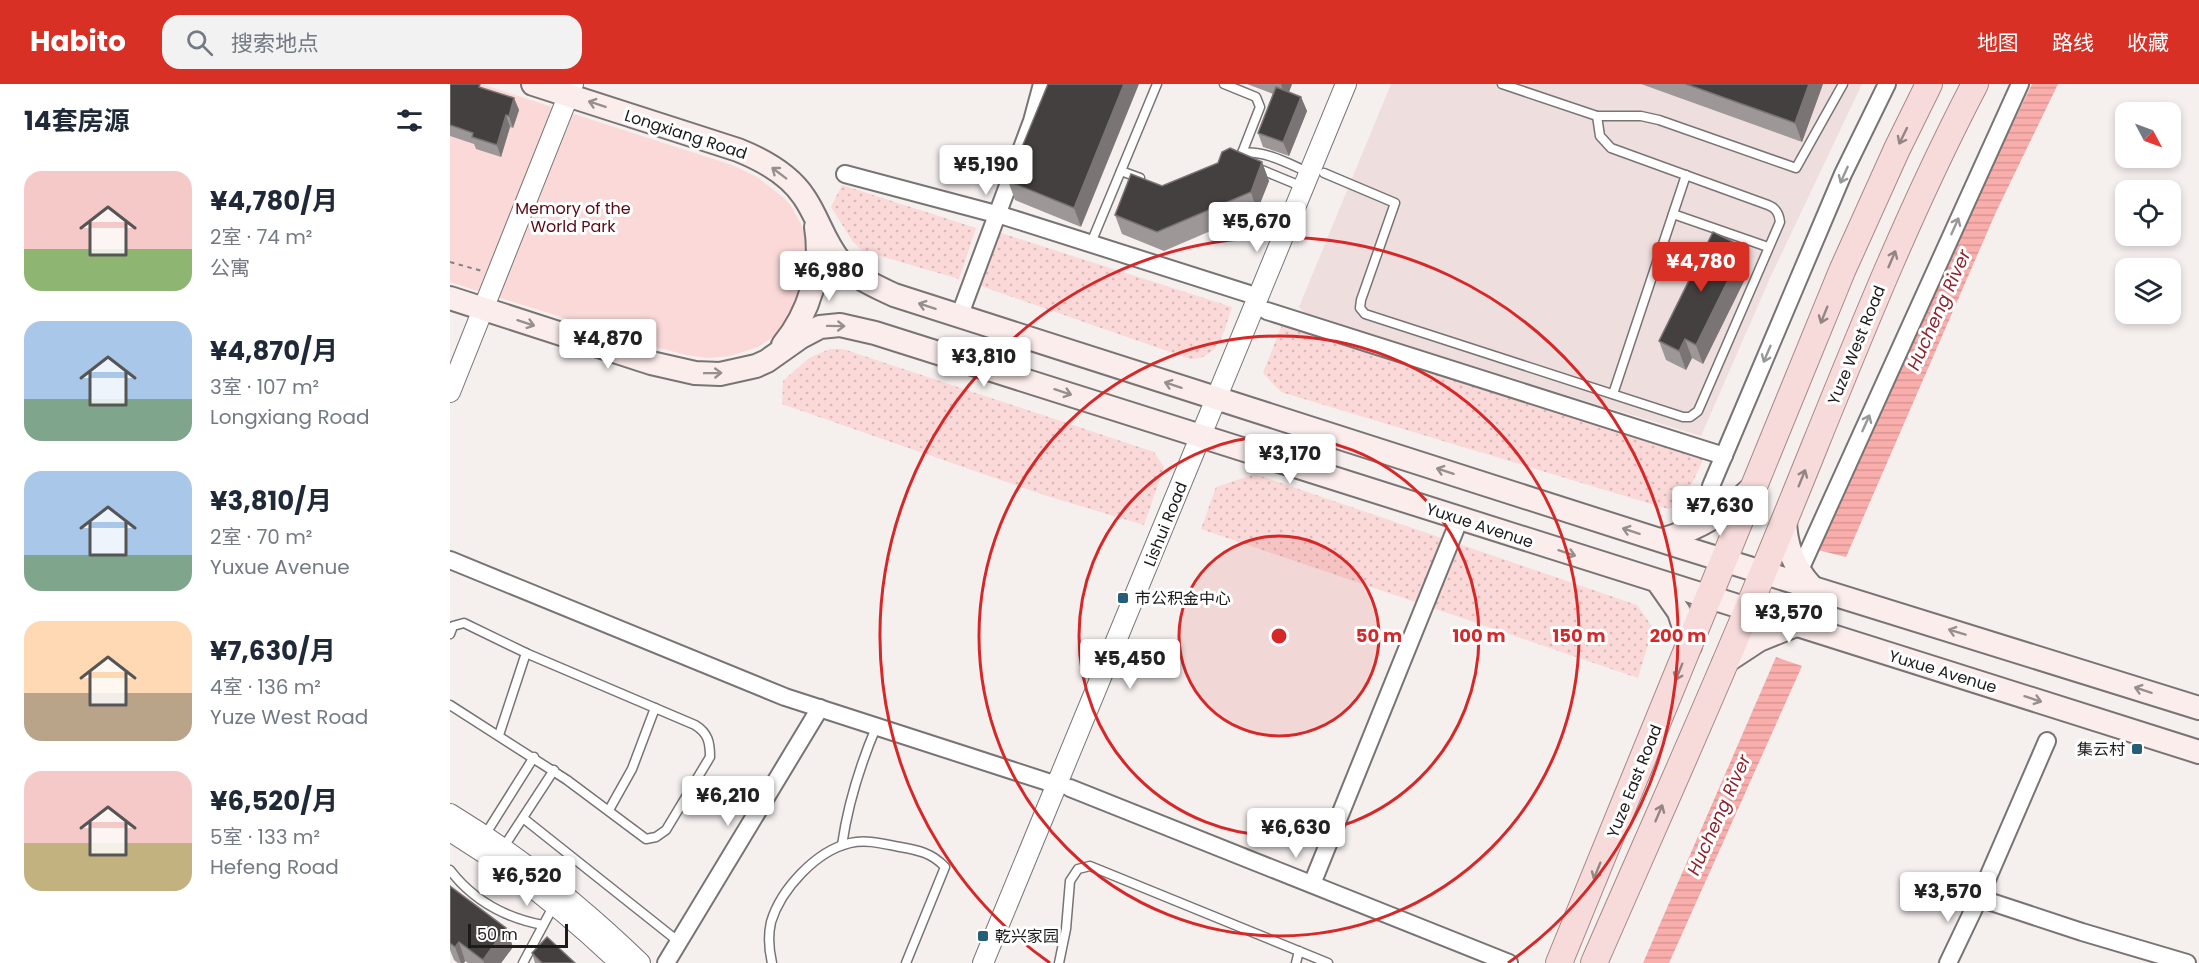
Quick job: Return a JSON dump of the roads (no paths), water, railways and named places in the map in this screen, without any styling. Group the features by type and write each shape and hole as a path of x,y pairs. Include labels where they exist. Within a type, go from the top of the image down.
{"main road":[{"name":"Longxiang Road","path":"533,84 564,89 752,156 775,169 795,186 805,198 815,218"},
{"path":"1709,598 1846,261 1929,84"},
{"name":"Yuze West Road","path":"1747,610 1906,226 1975,84"},
{"path":"815,218 834,253 856,275 894,295 1763,572 1805,579 2199,708"},
{"path":"468,304 651,363 707,374 732,372 767,361 788,338 804,310 814,280 818,249 815,218"},
{"name":"Yuxue Avenue","path":"767,361 801,337 820,327 840,325 875,333 2199,752"},
{"path":"1661,540 1706,523 1729,508 1755,485"},
{"path":"1785,518 1789,549 1805,579"},
{"path":"1658,582 1679,612 1690,646"},
{"name":"Yuze East Road","path":"1559,963 1709,598"},
{"name":"Yuze East Road","path":"1594,963 1747,610"},
{"path":"1724,663 1759,640 1796,625"}],"street":[{"path":"959,317 1032,121 1042,84"},
{"name":"Lishui Road","path":"983,963 1063,786 1223,401 1313,178 1346,84"},
{"name":"Lishui Road","path":"1313,178 1360,84"},
{"path":"1706,523 1711,486 1835,194 1887,84"},
{"path":"1805,579 2020,84"},
{"path":"450,392 468,304 564,89"},
{"path":"450,357 468,304 564,89"},
{"path":"844,174 997,214 1091,243 1263,304 1724,456"},
{"path":"1312,884 1460,518"},
{"path":"450,560 785,697 1063,786 1509,963"},
{"path":"666,963 820,708"},
{"path":"1948,963 1979,898 2047,741"},
{"name":"Lishui Road","path":"997,963 1063,786"},
{"path":"450,814 503,849 585,912 640,963"},
{"path":"450,831 507,868 554,905 620,963"},
{"path":"1979,898 2187,963"}],"lane":[{"path":"1091,243 1157,84"},
{"path":"1223,166 1234,162 1242,153 1260,107 1256,97 1224,84"},
{"path":"1503,84 1597,116 1641,116 1659,120 1796,168 1843,84"},
{"path":"1242,153 1250,164 1259,169 1313,178 1395,203 1360,300 1360,308 1365,314 1683,417 1693,416 1698,411 1780,222 1775,209 1611,148 1600,136 1597,116"},
{"path":"1242,153 1255,152 1265,155 1313,178"},
{"path":"1121,171 1151,183"},
{"path":"1613,394 1686,176"},
{"path":"1673,214 1768,248"},
{"path":"450,634 453,626 464,623 526,653 699,728 709,741 710,757 666,830 656,837 646,839 554,770 450,705"},
{"path":"499,735 526,653"},
{"path":"609,810 632,769 655,708"},
{"path":"842,846 857,775 877,725"},
{"path":"484,836 534,757"},
{"path":"503,849 554,770"},
{"path":"523,818 678,942"},
{"path":"772,963 771,921 778,907 805,871 833,849 869,842 922,851 934,857 945,867 907,962"},
{"path":"1059,963 1066,929 1070,881 1078,869 1090,866 1328,963"},
{"path":"450,870 466,888 492,907 516,918 543,925"},
{"path":"523,963 554,905"},
{"path":"1296,963 1299,951"}],"water":[{"name":"Hucheng River","path":"2032,84 2058,84 1996,212 1846,557 1818,550 1975,202"},
{"name":"Hucheng River","path":"1776,657 1802,666 1669,963 1643,963"}],"place":[{"name":"市公积金中心","path":"1123,598"},
{"name":"集云村","path":"2137,749"},
{"name":"乾兴家园","path":"983,936"}],"park label":[{"name":"Memory of the World Park","path":"573,217"}]}
